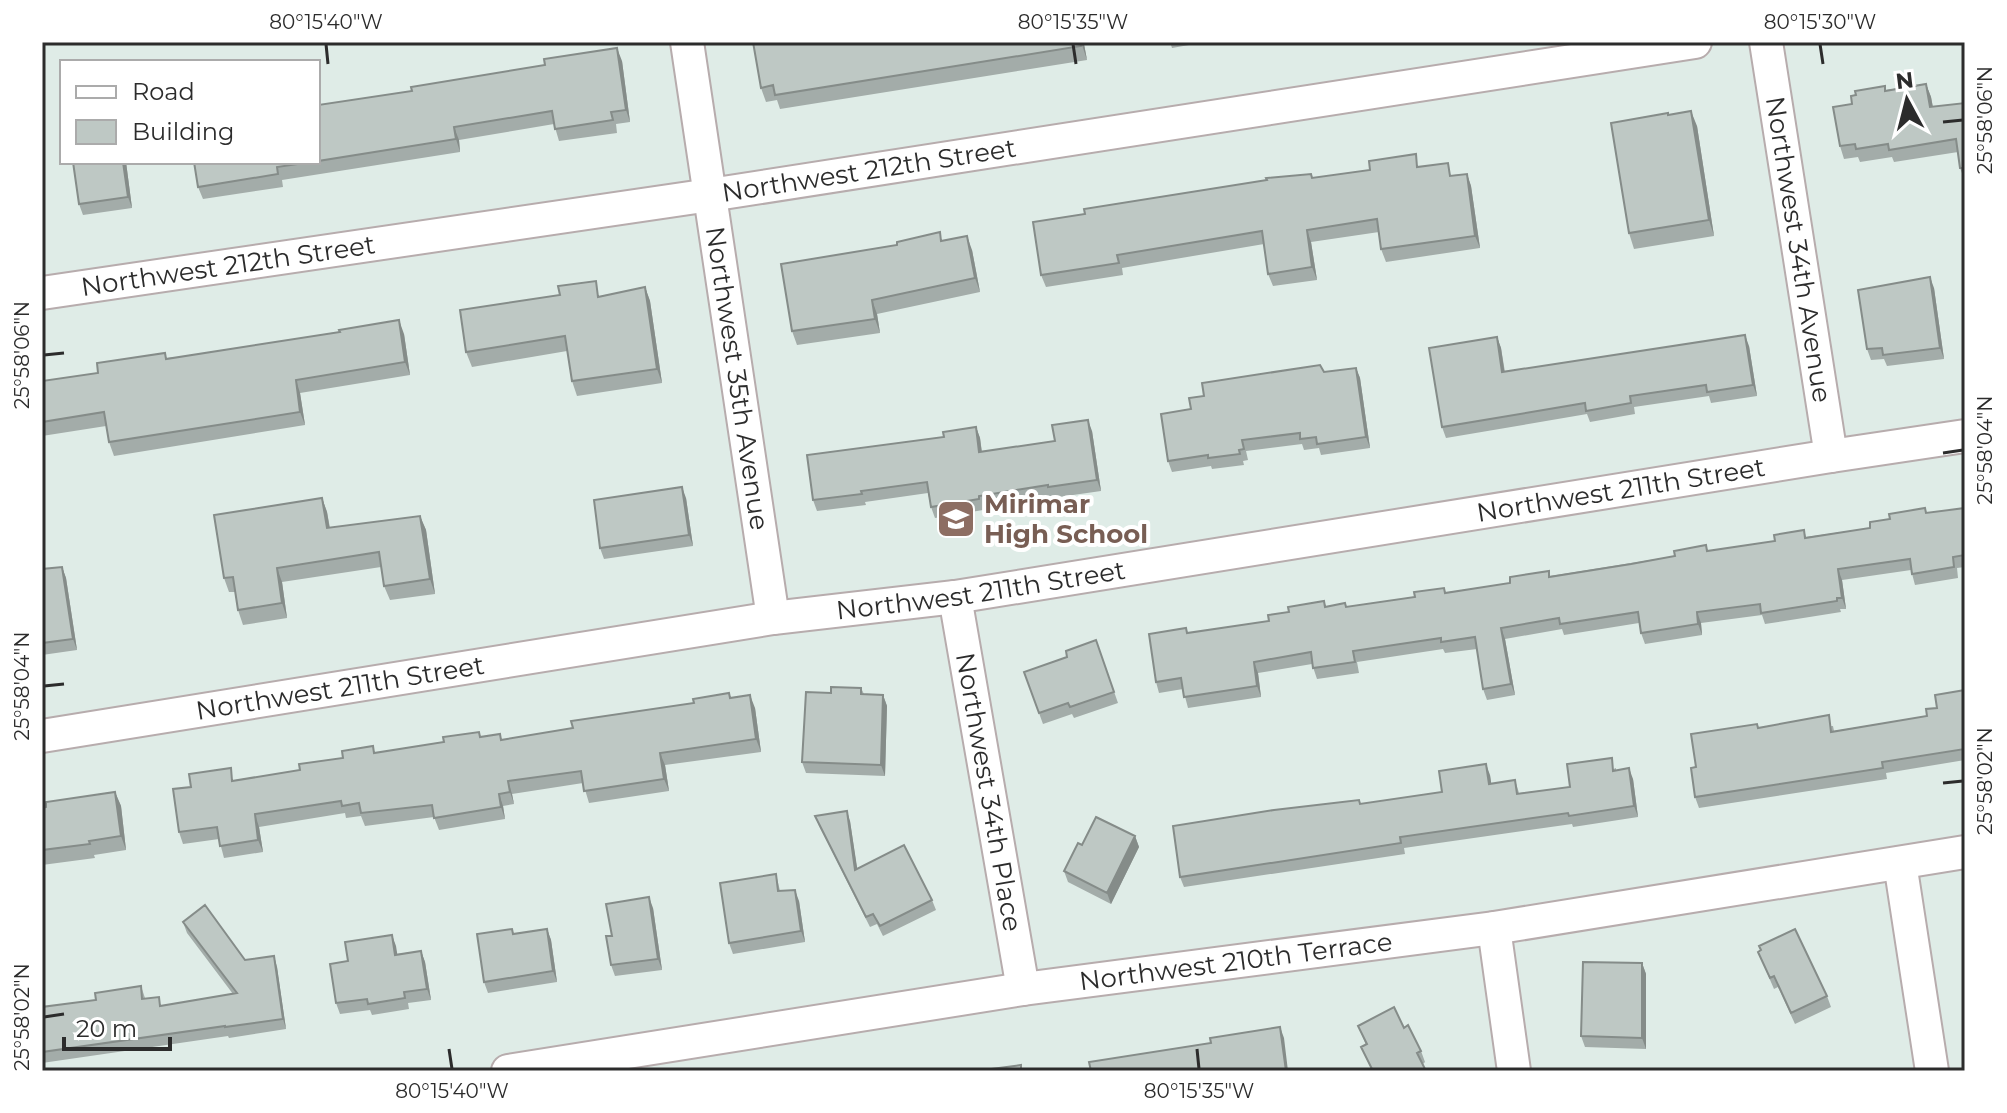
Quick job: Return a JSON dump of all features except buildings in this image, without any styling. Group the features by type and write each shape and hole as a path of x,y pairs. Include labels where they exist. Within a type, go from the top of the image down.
{"street":[{"name":"Northwest 35th Avenue","path":"687,42 773,618"},
{"name":"Northwest 212th Street","path":"42,293 710,195 1695,42"},
{"name":"Northwest 34th Avenue","path":"1766,42 1831,456"},
{"name":"Northwest 211th Street","path":"42,736 773,618 955,597 1965,436"},
{"name":"Northwest 34th Place","path":"955,597 1023,989"},
{"name":"Northwest 210th Terrace","path":"508,1071 1023,989 1494,928 1965,852"},
{"path":"1900,863 1932,1071"},
{"path":"1494,928 1514,1071"}],"place":[{"name":"Mirimar High School","path":"956,519"}]}
